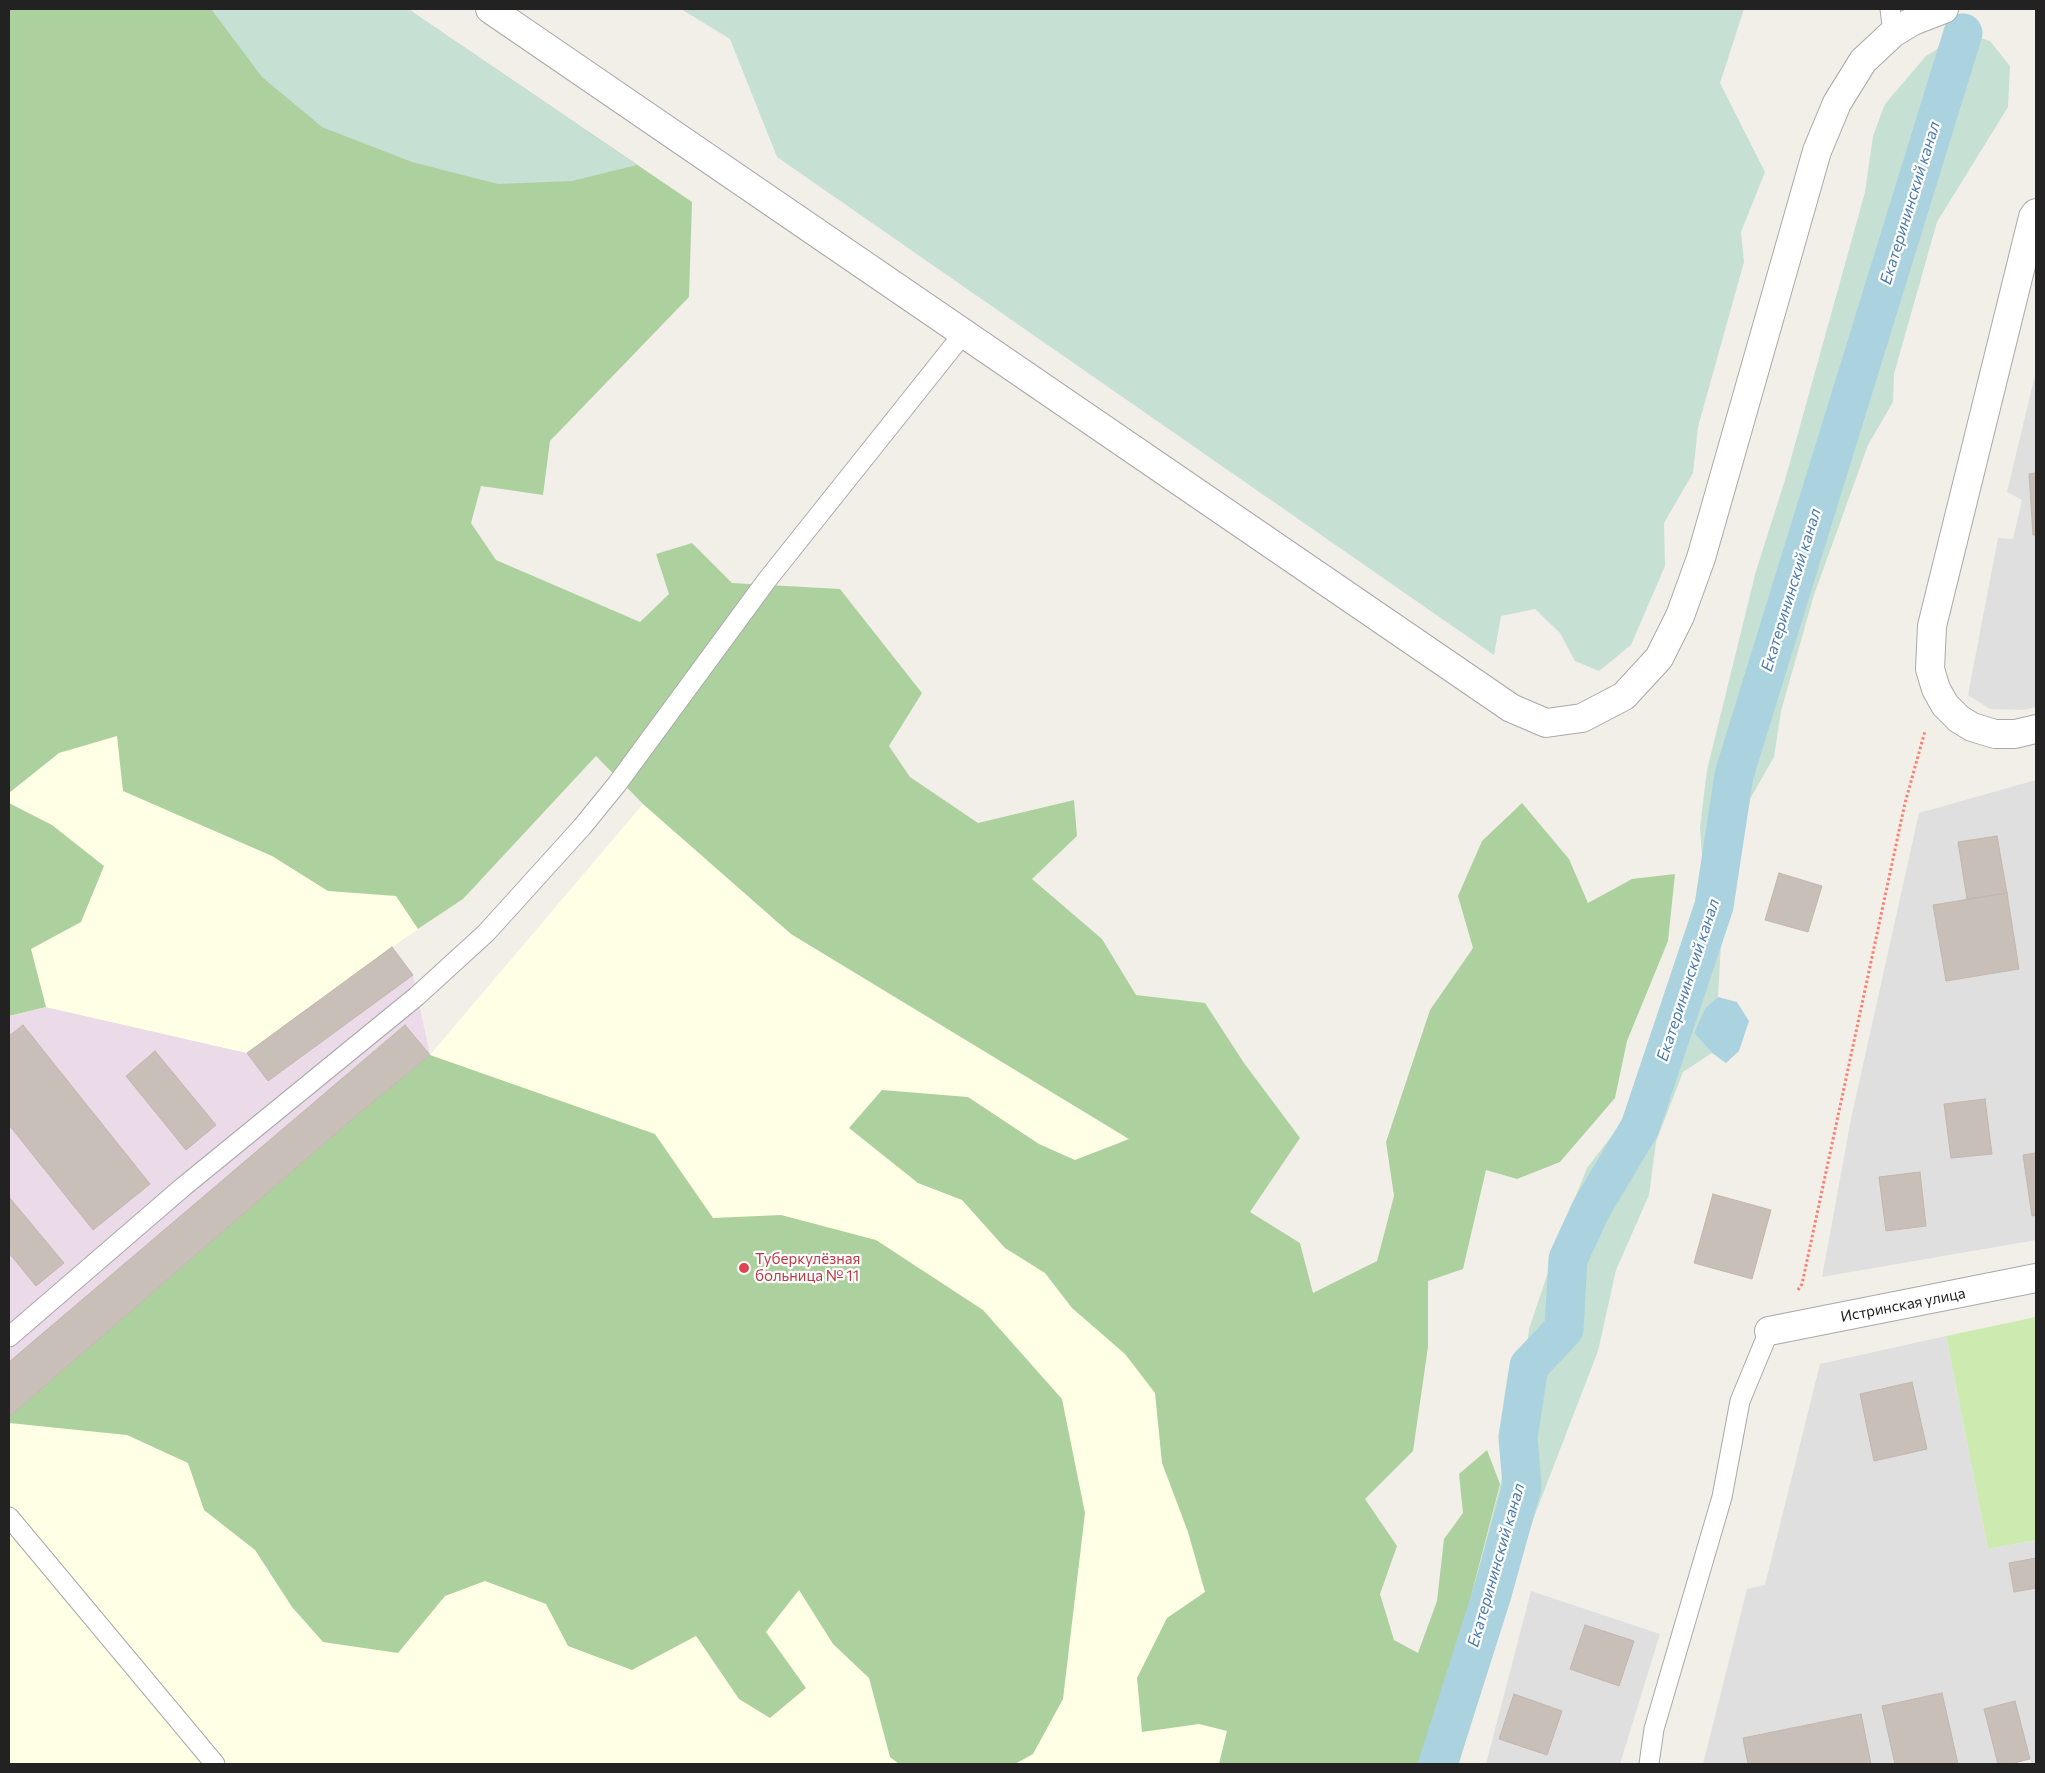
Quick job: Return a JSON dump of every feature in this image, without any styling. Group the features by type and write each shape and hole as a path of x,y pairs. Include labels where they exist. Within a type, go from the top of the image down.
{"street":[{"path":"490,9 1511,708 1546,723 1582,718 1624,696 1658,658 1680,616 1702,558 1817,151 1837,103 1863,61 1892,21 1913,21 1944,9"},
{"path":"2036,213 2033,218 1932,626 1930,669 1940,697 1958,719 1987,732 2016,734 2036,729"},
{"name":"Истринская улица","path":"1769,1331 2036,1278"}],"lane":[{"path":"9,1337 183,1187 417,996 486,933 582,828 617,784 767,580 963,334"},
{"path":"1649,1764 1654,1728 1722,1497 1740,1402 1769,1331"},
{"path":"9,1517 215,1764"}],"path":[{"path":"1769,1331 1802,1284 1906,803 1940,697"}],"shaded area":[{"path":"211,9 408,9 637,165 572,181 498,184 412,162 322,127 262,77"},
{"path":"681,9 1744,9 1720,83 1765,172 1741,232 1744,262 1698,427 1693,473 1664,523 1665,566 1631,645 1599,671 1575,661 1560,633 1535,609 1501,616 1494,655 777,157 730,39"},
{"path":"1963,33 1990,41 2010,66 2008,107 1937,222 1894,374 1893,402 1868,445 1814,595 1781,711 1774,757 1750,799 1721,943 1718,997 1705,1008 1694,1033 1712,1053 1683,1072 1656,1142 1649,1195 1616,1270 1598,1351 1514,1569 1459,1764 1429,1764 1519,1411 1529,1329 1563,1228 1587,1168 1633,1108 1691,954 1704,885 1700,827 1707,770 1756,571 1785,480 1865,192 1873,136 1885,104 1926,56"},
{"path":"9,198 463,899 392,947 247,1053 46,1007 9,1016"},
{"path":"2036,371 2036,707 2023,710 1990,709 1968,695 1998,538 2013,539 2022,500 2007,492"},
{"path":"2036,780 2036,1240 1822,1277 1851,1119 1919,813"},
{"name":"Туберкулёзная больница № 11","path":"643,804 791,934 1300,1243 1323,1334 1219,1764 9,1764 9,1417 356,1116 430,1055"},
{"path":"392,947 413,975 430,1055 356,1116 9,1417 9,1016 46,1007 247,1053"},
{"path":"1946,1336 1988,1549 2036,1540 2036,1764 2032,1764 2030,1759 2010,1764 1703,1764 1747,1589 1765,1585 1820,1364"},
{"path":"1531,1591 1660,1634 1620,1764 1486,1764"}],"green space":[{"path":"9,9 408,9 692,202 689,297 550,441 543,495 481,486 471,523 496,560 640,622 669,594 656,554 692,543 732,583 840,589 922,693 889,746 910,777 978,823 1074,800 1077,836 1032,879 1102,939 1136,995 1205,1003 1244,1063 1300,1138 1250,1212 1300,1243 1313,1293 1377,1261 1394,1196 1386,1142 1430,1010 1473,948 1458,896 1482,841 1522,803 1569,859 1588,903 1632,879 1675,874 1668,941 1627,1041 1615,1098 1560,1162 1517,1179 1486,1170 1463,1269 1428,1281 1428,1347 1413,1451 1365,1499 1397,1546 1380,1594 1394,1640 1418,1653 1437,1601 1444,1539 1463,1513 1459,1474 1487,1450 1500,1484 1428,1764 1219,1764 1227,1731 1199,1724 1142,1732 1137,1678 1167,1618 1205,1592 1188,1532 1162,1463 1155,1393 1125,1354 1072,1308 1045,1273 1005,1248 962,1200 918,1183 849,1128 882,1090 968,1097 1039,1144 1075,1160 1129,1139 791,934 643,804 596,756 463,899 418,929 396,896 328,891 272,856 123,791 117,736 59,753 9,793"},
{"path":"9,803 52,825 104,866 81,922 31,949 46,1007 9,1016"},
{"path":"430,1055 655,1134 713,1218 781,1215 876,1240 983,1310 1062,1399 1085,1513 1063,1699 1033,1754 1015,1764 899,1764 890,1757 869,1678 833,1644 799,1590 766,1632 806,1688 770,1718 739,1699 696,1636 632,1670 568,1646 546,1604 485,1581 445,1596 398,1653 323,1642 292,1607 255,1550 204,1510 188,1463 127,1435 9,1423 9,1417 356,1116"},
{"path":"2036,1317 2036,1540 1988,1549 1946,1336"}],"water":[{"path":"1718,997 1737,1002 1749,1021 1739,1051 1726,1063 1712,1053 1694,1033 1705,1008"}],"building":[{"path":"2036,473 2036,535 2033,535 2029,474"},
{"path":"1997,836 2007,893 1967,899 1958,842"},
{"path":"1779,873 1822,886 1808,932 1765,920"},
{"path":"2007,893 2019,969 1946,981 1933,905"},
{"path":"392,947 413,975 268,1081 247,1053"},
{"path":"23,1025 150,1184 93,1230 9,1125 9,1036"},
{"path":"405,1025 430,1055 356,1116 9,1417 9,1362"},
{"path":"155,1051 216,1125 186,1150 126,1076"},
{"path":"1985,1099 1992,1154 1951,1158 1944,1104"},
{"path":"2036,1153 2036,1215 2032,1216 2023,1155"},
{"path":"1920,1172 1926,1226 1886,1231 1879,1177"},
{"path":"1713,1194 1771,1210 1752,1279 1694,1263"},
{"path":"9,1197 64,1263 36,1286 9,1253"},
{"path":"1912,1382 1927,1449 1874,1461 1860,1394"},
{"path":"2036,1558 2036,1588 2014,1592 2009,1563"},
{"path":"1585,1625 1634,1641 1619,1686 1570,1669"},
{"path":"1942,1693 1958,1764 1895,1764 1882,1706"},
{"path":"1514,1694 1562,1711 1547,1755 1499,1739"},
{"path":"2015,1701 2030,1759 2010,1764 1998,1764 1984,1709"},
{"path":"1861,1714 1871,1764 1748,1764 1743,1738"}],"waterway":[{"name":"Екатерининский канал","path":"1438,1764 1492,1594 1522,1486 1518,1437 1529,1366 1564,1329 1568,1259 1591,1209 1640,1127 1714,906 1734,775 1963,33"}],"place":[{"name":"Туберкулёзная больница № 11","path":"744,1268"}]}
